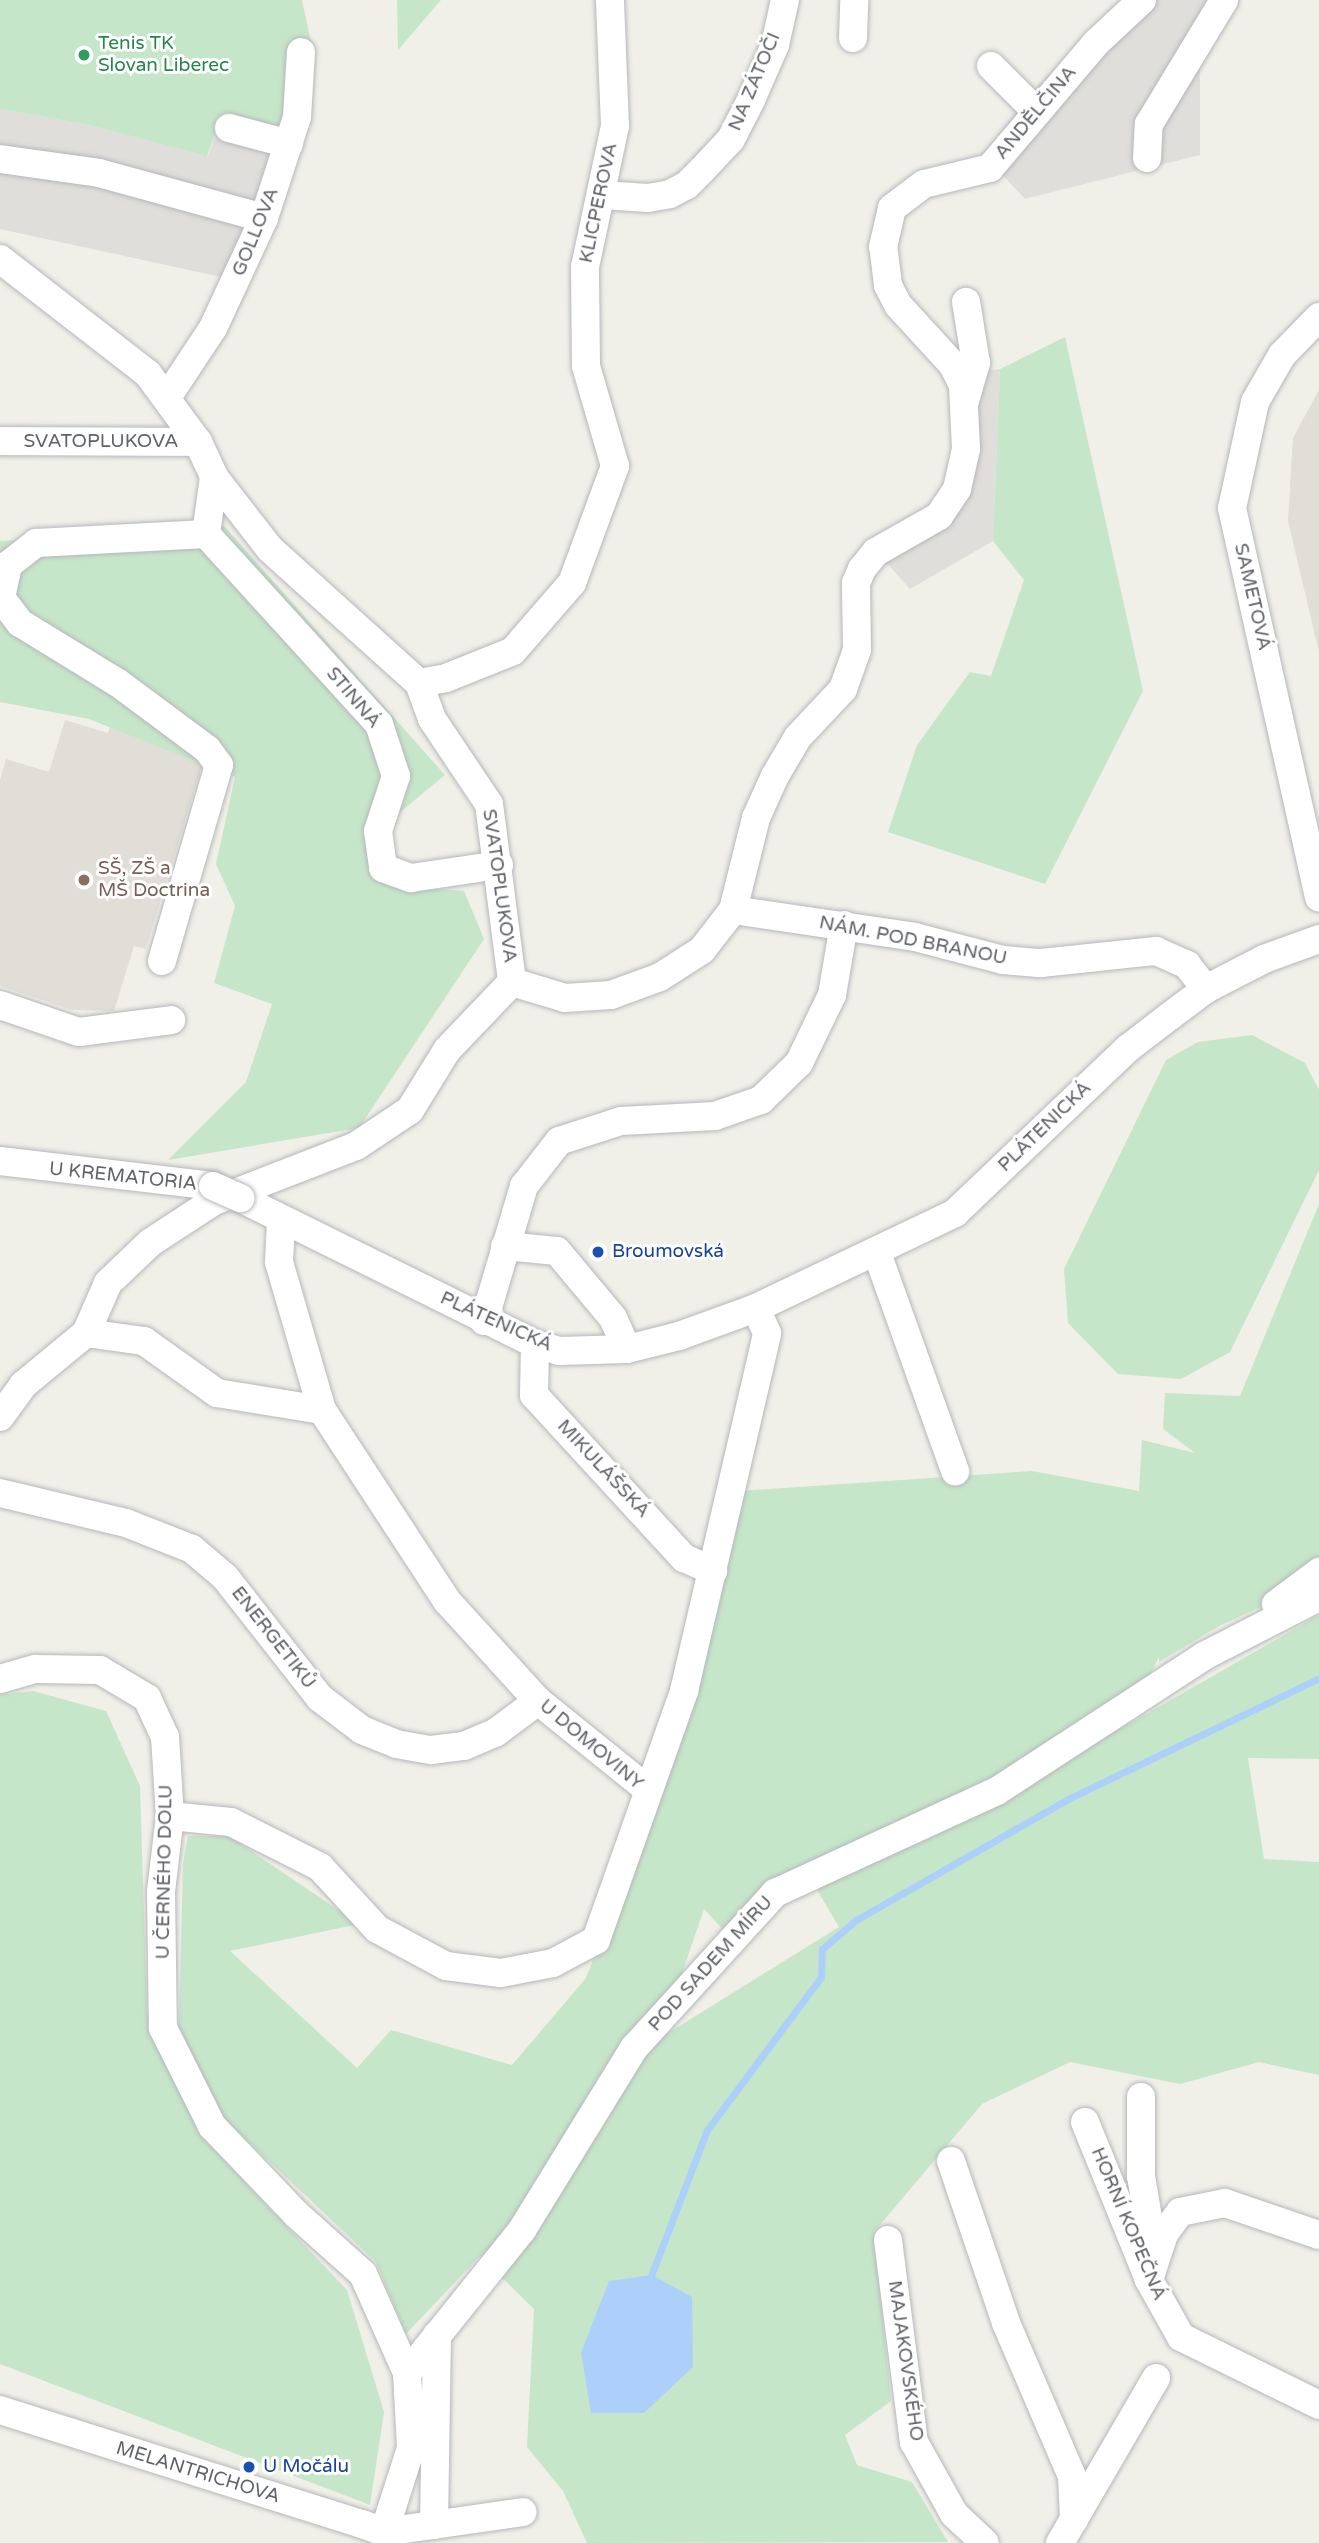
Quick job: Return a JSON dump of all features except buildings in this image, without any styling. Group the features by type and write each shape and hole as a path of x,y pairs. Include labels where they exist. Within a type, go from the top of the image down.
{"street":[{"name":"KLICPEROVA","path":"419,683 446,678 513,651 572,583 615,466 586,366 585,267 615,126 610,0"},
{"name":"NA ZÁTOČI","path":"602,195 648,198 670,194 687,185 702,170 731,139 751,100 775,45 785,0"},
{"path":"853,38 854,0"},
{"name":"ANDĚLČINA","path":"512,982 565,998 611,995 660,977 702,950 733,910 756,818 775,776 798,737 843,689 857,650 856,583 862,569 876,552 939,516 957,489 966,449 965,401 953,365 909,318 887,285 883,247 892,208 924,184 990,168 1096,43 1142,0"},
{"path":"1147,158 1149,124 1224,0"},
{"name":"GOLLOVA","path":"168,396 213,328 264,218 297,117 301,52"},
{"path":"990,66 1037,112"},
{"path":"229,128 289,144"},
{"path":"0,159 99,173 264,218"},
{"path":"0,259 148,374 168,396 198,442"},
{"path":"965,401 976,363 966,302"},
{"name":"SAMETOVÁ","path":"1319,317 1282,355 1255,402 1232,509 1319,897"},
{"name":"SVATOPLUKOVA","path":"0,442 198,442 214,477 270,549 419,683 432,719 489,804 499,865 512,982 447,1050 410,1110 356,1146 214,1201 151,1242 108,1283 86,1333"},
{"path":"162,961 219,765 207,749 118,682 20,623 1,598 8,565 36,543 206,534 214,477"},
{"name":"STINNÁ","path":"206,534 379,724 396,776 378,831 383,868 411,878 499,865"},
{"name":"NÁM. POD BRANOU","path":"733,910 915,937 1003,960 1041,962 1156,951 1187,965 1206,989"},
{"path":"484,1321 524,1186 559,1141 621,1121 715,1116 761,1100 799,1063 832,995 845,925"},
{"path":"1206,989 1264,959 1319,939"},
{"name":"PLÁTENICKÁ","path":"281,1222 330,1240 484,1321 535,1344 559,1351 627,1349 679,1336 756,1308 877,1253 955,1213 1127,1049 1206,989"},
{"path":"0,1005 79,1032 171,1020"},
{"name":"U KREMATORIA","path":"0,1161 213,1186 281,1222"},
{"name":"U DOMOVINY","path":"170,1816 232,1822 320,1867 377,1929 446,1966 501,1973 553,1963 596,1940 648,1789 538,1701 447,1601 322,1410 278,1262 281,1222"},
{"path":"505,1246 557,1251 613,1318 627,1349"},
{"path":"877,1253 955,1471"},
{"path":"648,1789 684,1691 767,1334 756,1308"},
{"path":"0,1417 23,1385 86,1333 144,1341 217,1394 322,1410"},
{"name":"MIKULÁŠSKÁ","path":"535,1344 534,1395 684,1558 713,1571"},
{"name":"ENERGETIKŮ","path":"0,1493 126,1523 192,1549 225,1577 320,1698 362,1730 396,1744 431,1750 464,1746 495,1733 538,1701"},
{"path":"1204,1656 1319,1573"},
{"name":"POD SADEM MÍRU","path":"407,2373 522,2230 634,2048 775,1893 997,1791 1204,1656 1319,1597"},
{"name":"U ČERNÉHO DOLU","path":"0,1679 36,1669 100,1670 147,1698 165,1737 170,1816 162,1892 163,2028 212,2126 296,2214 363,2274 407,2373"},
{"path":"1141,2097 1141,2176 1149,2224 1164,2234"},
{"name":"HORNÍ KOPEČNÁ","path":"1085,2122 1149,2280 1181,2337 1319,2405"},
{"path":"951,2161 1006,2323 1072,2476 1067,2531"},
{"path":"1149,2280 1164,2234 1180,2212 1225,2203 1319,2235"},
{"name":"MAJAKOVSKÉHO","path":"888,2240 914,2442 954,2514 985,2543"},
{"path":"434,2525 438,2335"},
{"path":"407,2373 411,2448 387,2537 434,2525 523,2512"},
{"path":"1067,2531 1156,2378"},
{"name":"MELANTRICHOVA","path":"0,2410 387,2537"}],"shaded area":[{"path":"1125,0 1238,0 1200,53 1200,155 1025,199 983,154 1037,86"},
{"path":"0,109 85,124 208,156 223,113 286,131 226,278 0,229"},
{"path":"1000,369 993,541 910,589 884,560 952,512 969,374"},
{"path":"1319,390 1319,652 1288,521 1293,438"},
{"name":"SŠ, ZŠ a MŠ Doctrina","path":"65,720 108,733 110,726 203,762 146,949 134,946 114,1011 72,1010 0,986 0,780 6,759 49,772"}],"green space":[{"name":"Tenis TK Slovan Liberec","path":"0,0 302,0 311,42 283,49 288,48 286,131 223,113 207,156 85,124 0,109"},
{"path":"397,0 441,0 398,50"},
{"path":"1065,337 1143,691 1045,884 888,832 917,745 970,672 991,676 1024,580 993,541 1000,369"},
{"path":"224,526 445,775 369,838 386,885 464,891 484,939 359,1128 168,1160 246,1082 272,1004 214,983 235,906 216,864 235,777 89,719 0,702 0,541"},
{"path":"1252,1035 1305,1063 1319,1090 1319,1170 1230,1352 1181,1379 1118,1374 1068,1323 1064,1269 1166,1060 1198,1042"},
{"path":"1319,1204 1319,1581 1221,1625 1159,1662 1159,1657 1145,1684 993,1786 868,1840 730,1937 704,1909 660,2038 839,1927 816,1888 977,1811 1319,1615 1319,1759 1248,1758 1264,1859 1319,1862 1319,2075 1259,2062 1180,2084 1070,2062 982,2104 874,2232 891,2401 845,2435 857,2465 912,2482 948,2542 587,2543 563,2491 527,2447 534,2309 480,2256 406,2334 376,2262 220,2115 179,2028 183,1864 188,1836 229,1836 359,1924 230,1951 357,2068 391,2030 512,2065 586,1978 645,1828 740,1491 1032,1471 1139,1491 1142,1440 1195,1453 1163,1429 1165,1393 1240,1396"},
{"path":"33,1691 106,1711 140,1786 147,2013 199,2134 347,2290 384,2412 370,2505 0,2364 0,1695"}],"water":[{"path":"652,2275 692,2297 693,2367 644,2413 591,2413 581,2353 609,2281"}],"waterway":[{"path":"649,2281 707,2130 821,1977 822,1949 856,1920 1070,1798 1319,1678"}],"place":[{"name":"Tenis TK Slovan Liberec","path":"84,55"},
{"name":"SŠ, ZŠ a MŠ Doctrina","path":"84,880"},
{"name":"Broumovská","path":"598,1252"},
{"name":"U Močálu","path":"249,2467"}]}
